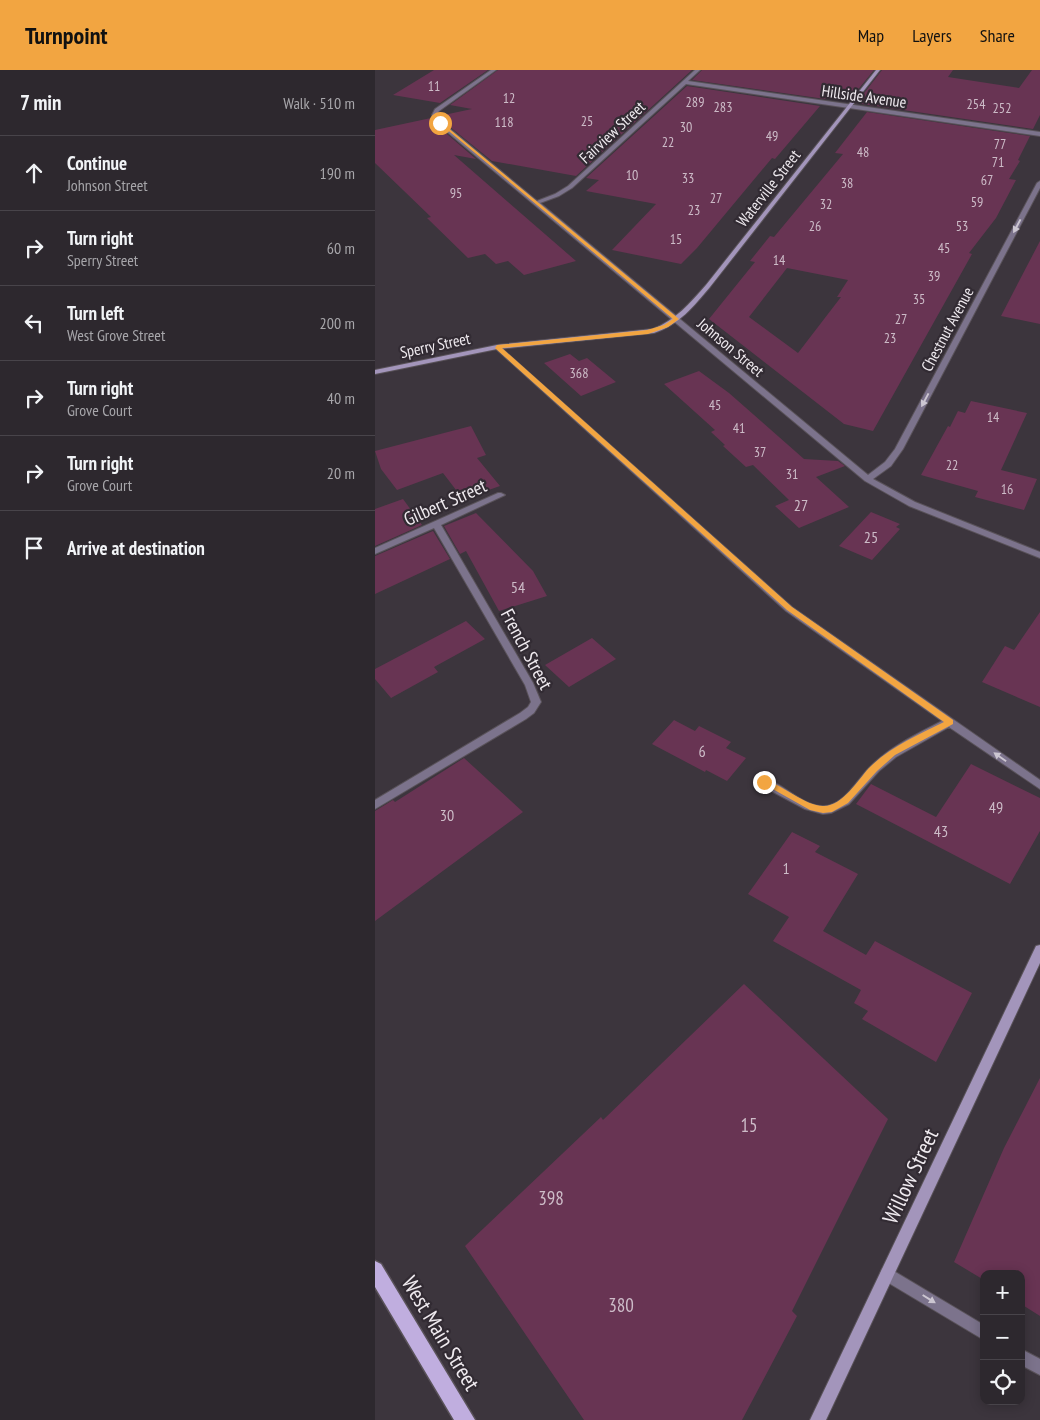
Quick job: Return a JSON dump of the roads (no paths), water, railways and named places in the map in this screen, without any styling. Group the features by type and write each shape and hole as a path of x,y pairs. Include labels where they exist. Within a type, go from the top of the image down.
{"main road":[{"name":"West Main Street","path":"375,1270 465,1420"}],"street":[{"name":"Johnson Street","path":"494,70 440,107 434,115 440,123 868,479 900,498 1040,555"},
{"name":"Fairview Street","path":"536,203 557,195 570,187 698,70"},
{"name":"Waterville Street","path":"677,319 708,286 878,70"},
{"name":"Hillside Avenue","path":"684,82 1040,134"},
{"name":"Chestnut Avenue","path":"868,479 887,464 899,449 1040,183"},
{"name":"Sperry Street","path":"375,372 497,347 648,332 666,326 677,319"},
{"path":"497,347 789,609 1040,785"},
{"name":"Gilbert Street","path":"375,551 501,495"},
{"name":"French Street","path":"375,805 523,716 531,710 536,702 530,685 436,524"},
{"path":"764,782 813,808 832,809 845,801 875,768 892,753 950,722"},
{"name":"Willow Street","path":"818,1420 1040,950"},
{"path":"887,1274 980,1331"},
{"path":"1025,1359 1040,1368"}]}
